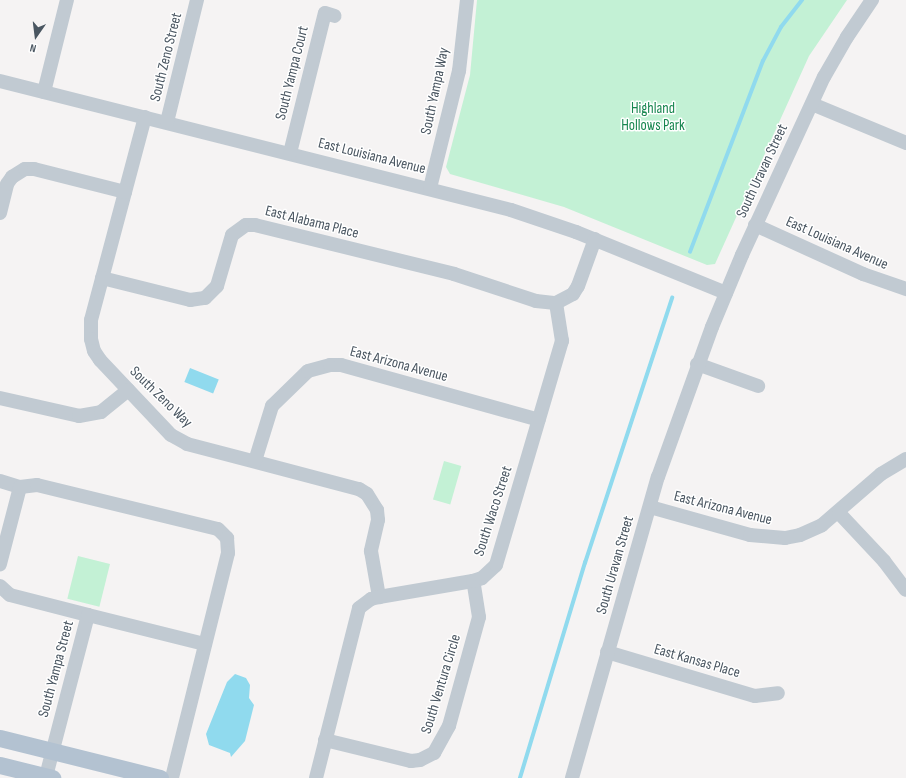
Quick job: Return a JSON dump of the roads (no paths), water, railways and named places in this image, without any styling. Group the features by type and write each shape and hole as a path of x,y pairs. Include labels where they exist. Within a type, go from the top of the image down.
{"main road":[{"path":"0,738 160,778"},
{"path":"0,765 49,777"}],"street":[{"path":"44,92 67,0"},
{"name":"South Zeno Street","path":"167,122 197,0"},
{"name":"South Yampa Way","path":"430,188 459,71 467,0"},
{"name":"South Uravan Street","path":"572,778 607,652 650,507 697,364 755,225 812,104 843,43 872,0"},
{"name":"South Yampa Court","path":"290,153 325,13 335,16"},
{"name":"East Louisiana Avenue","path":"0,81 430,188 511,210 595,239 726,293"},
{"path":"812,104 906,143"},
{"name":"South Zeno Way","path":"145,117 91,320 91,339 100,360 171,435 187,444 359,489 368,494 373,501 377,515 371,551 379,597"},
{"path":"0,213 7,184 12,177 25,169 34,169 125,192"},
{"name":"East Alabama Place","path":"102,278 190,300 205,298 217,286 232,235 246,225 255,225 454,274 536,301 556,303"},
{"name":"East Louisiana Avenue","path":"755,225 863,274 906,289"},
{"path":"556,303 573,294 578,286 595,239"},
{"name":"South Waco Street","path":"316,778 355,616 366,602 379,597 473,581 490,572 499,558 562,341 556,303"},
{"path":"697,364 758,386"},
{"name":"East Arizona Avenue","path":"254,461 272,406 308,372 330,365 341,365 539,420"},
{"path":"0,398 79,416 101,412 128,390"},
{"name":"East Arizona Avenue","path":"650,507 750,535 770,538 785,538 814,530 839,513 881,474 906,459"},
{"path":"0,481 20,487 37,485 218,529 227,538 228,553 204,644 172,778"},
{"path":"0,564 20,487"},
{"path":"839,513 884,561 906,590"},
{"name":"South Ventura Circle","path":"324,740 411,761 420,760 434,753 444,738 449,726 479,617 473,581"},
{"name":"South Yampa Street","path":"0,586 10,595 88,615 52,751 49,777"},
{"path":"88,615 204,644"},
{"name":"East Kansas Place","path":"607,652 755,696 778,693"}],"water":[{"path":"190,368 219,380 213,394 184,382"},
{"path":"235,674 246,678 250,685 249,698 254,705 245,741 231,757 230,753 209,745 206,734 227,682"}],"waterway":[{"path":"690,252 763,61 781,27 802,0"},
{"path":"520,778 585,563 672,298"}],"park label":[{"name":"Highland Hollows Park","path":"653,116"}]}
